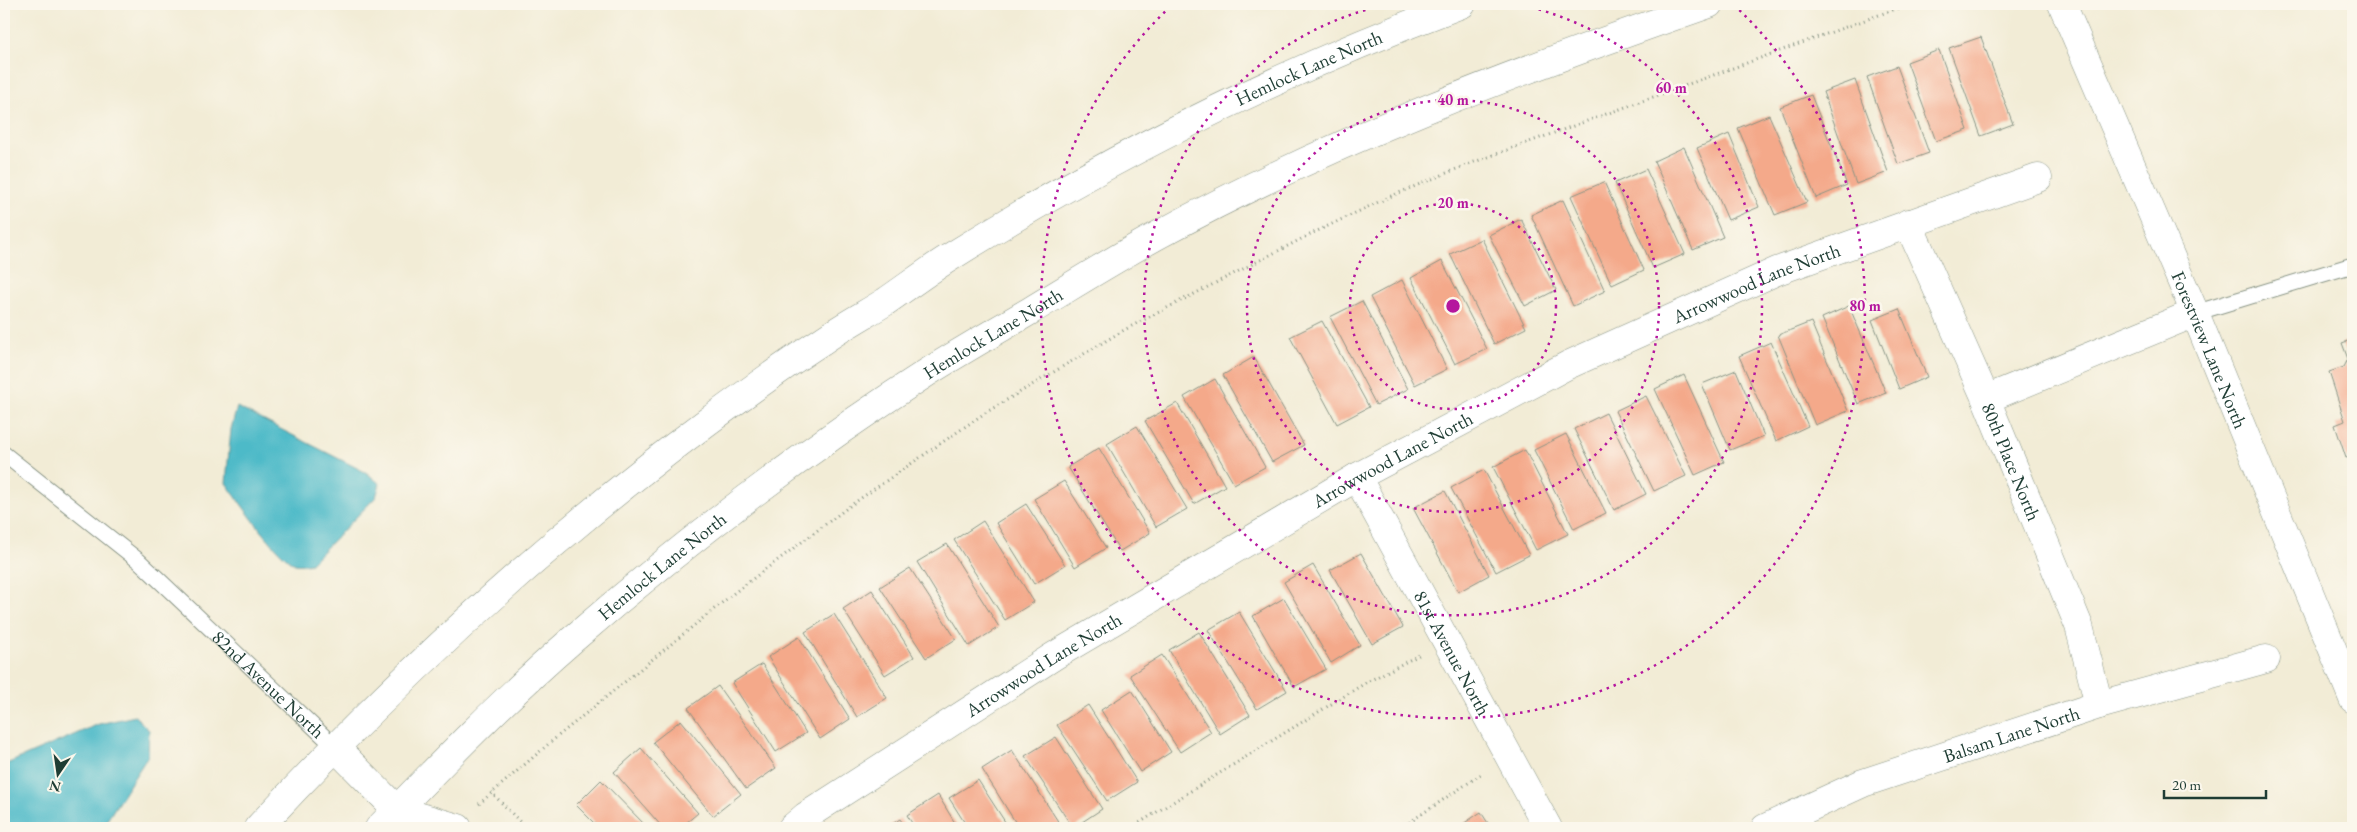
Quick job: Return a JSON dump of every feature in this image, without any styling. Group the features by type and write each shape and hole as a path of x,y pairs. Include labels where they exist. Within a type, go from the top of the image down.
{"street":[{"name":"Hemlock Lane North","path":"258,828 334,746 481,608 558,540 706,422 820,342 949,258 1099,170 1199,119 1298,72 1411,23 1462,4"},
{"name":"Hemlock Lane North","path":"393,822 477,729 571,641 668,560 821,445 930,371 1160,234 1269,180 1398,121 1474,89 1709,4"},
{"name":"Forestview Lane North","path":"2062,4 2195,314 2353,699"},
{"name":"Arrowwood Lane North","path":"804,824 1054,656 1357,477 1568,365 1778,271 2038,178"},
{"name":"80th Place North","path":"1908,223 1986,399 2080,626 2099,705"},
{"path":"1986,399 2195,314"},
{"name":"81st Avenue North","path":"1357,477 1548,828"},
{"name":"Balsam Lane North","path":"1765,828 1863,783 2099,705 2266,659"},
{"name":"82nd Avenue North","path":"334,746 393,822 458,828"}],"lane":[{"path":"2195,314 2353,265"},
{"name":"82nd Avenue North","path":"4,454 139,562 334,746"}],"path":[{"path":"483,800 734,594 851,505 986,414 1124,330 1311,234 1388,197 1466,165 1909,4"},
{"path":"1131,828 1367,682 1446,641"},
{"path":"1401,828 1486,771 1510,759"},
{"path":"491,792 526,828"}],"water":[{"path":"237,407 367,473 380,484 376,497 311,563 295,564 279,551 226,483 231,429"},
{"path":"135,716 149,730 148,756 102,828 4,828 4,765 99,724"}],"building":[{"path":"1981,37 2013,124 1981,136 1949,48"},
{"path":"1939,50 1968,130 1936,141 1907,62"},
{"path":"1897,66 1929,153 1898,164 1867,77"},
{"path":"1855,80 1888,172 1856,184 1823,92"},
{"path":"1811,95 1847,185 1816,198 1780,107"},
{"path":"1769,115 1807,202 1775,215 1738,128"},
{"path":"1729,134 1759,207 1728,220 1697,148"},
{"path":"1684,147 1723,237 1693,250 1654,161"},
{"path":"1646,169 1685,254 1653,268 1615,183"},
{"path":"1604,182 1644,270 1612,285 1571,196"},
{"path":"1563,200 1605,291 1573,306 1531,215"},
{"path":"1521,219 1556,290 1525,306 1489,235"},
{"path":"1482,239 1526,328 1494,344 1450,254"},
{"path":"1442,261 1487,349 1455,364 1411,278"},
{"path":"1402,280 1447,369 1415,385 1370,297"},
{"path":"1362,301 1408,389 1376,405 1330,317"},
{"path":"1849,306 1886,393 1858,404 1822,318"},
{"path":"1899,309 1927,377 1899,389 1872,320"},
{"path":"1322,321 1369,407 1337,424 1290,337"},
{"path":"1811,322 1848,411 1815,425 1778,335"},
{"path":"2353,339 2353,456 2346,458 2335,425 2345,421 2329,372 2344,367 2348,359 2342,343"},
{"path":"1771,342 1808,426 1776,441 1739,356"},
{"path":"1254,357 1304,445 1272,462 1223,375"},
{"path":"1736,370 1764,436 1730,450 1702,384"},
{"path":"1684,375 1724,462 1695,475 1655,389"},
{"path":"1215,379 1265,467 1234,484 1184,397"},
{"path":"1646,396 1686,476 1654,491 1615,411"},
{"path":"1177,403 1225,486 1194,504 1145,421"},
{"path":"1606,413 1646,494 1614,510 1574,429"},
{"path":"1137,426 1187,509 1156,527 1107,444"},
{"path":"1566,434 1606,513 1574,529 1534,450"},
{"path":"1099,448 1150,533 1120,551 1068,467"},
{"path":"1525,450 1568,534 1536,550 1493,467"},
{"path":"1484,470 1529,555 1496,572 1451,488"},
{"path":"1064,481 1106,548 1075,567 1034,499"},
{"path":"1445,491 1489,575 1458,592 1413,508"},
{"path":"1026,504 1065,565 1034,584 996,523"},
{"path":"983,521 1034,602 1005,620 954,540"},
{"path":"947,544 999,627 969,646 917,562"},
{"path":"1361,553 1403,627 1372,644 1330,570"},
{"path":"1313,565 1360,645 1331,663 1284,582"},
{"path":"910,568 956,639 926,658 880,587"},
{"path":"872,590 914,657 885,675 843,609"},
{"path":"1284,598 1326,669 1294,687 1253,616"},
{"path":"1239,612 1287,691 1257,709 1208,630"},
{"path":"834,614 887,698 857,717 805,632"},
{"path":"1199,632 1250,715 1220,734 1169,650"},
{"path":"799,637 850,719 820,739 768,657"},
{"path":"1162,655 1211,732 1180,752 1130,675"},
{"path":"762,664 806,733 776,752 732,683"},
{"path":"718,686 776,768 746,789 688,708"},
{"path":"1132,690 1171,752 1140,772 1101,710"},
{"path":"1088,705 1137,782 1107,801 1057,725"},
{"path":"681,720 741,794 713,816 653,742"},
{"path":"1056,737 1102,809 1073,828 1025,756"},
{"path":"641,748 698,813 680,828 663,828 614,772"},
{"path":"1012,750 1061,826 1057,828 1019,828 982,769"},
{"path":"601,780 648,828 599,828 576,805"},
{"path":"978,780 1009,828 968,828 949,798"},
{"path":"938,795 958,828 915,828 907,815"},
{"path":"1481,812 1491,828 1457,828"},
{"path":"900,819 906,828 886,828"}]}
